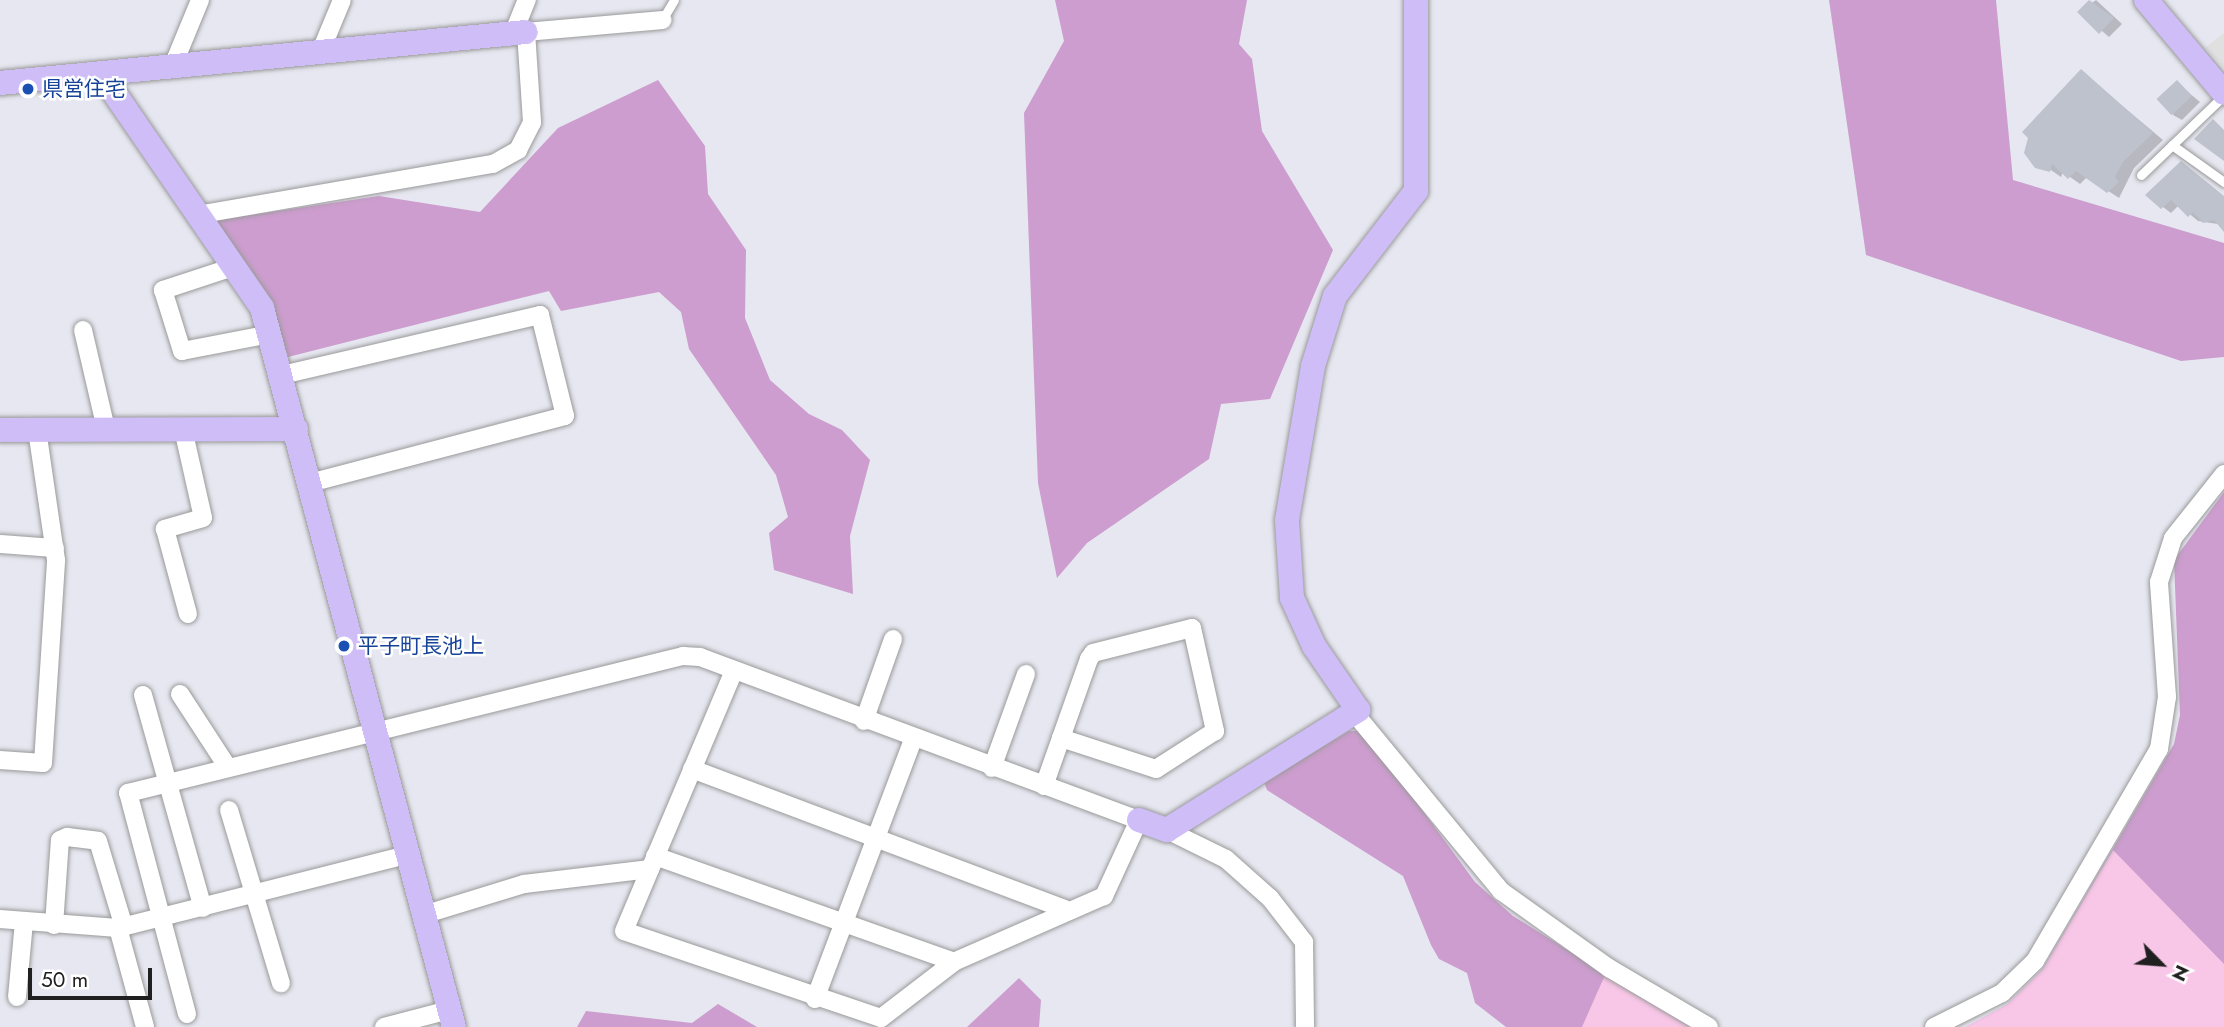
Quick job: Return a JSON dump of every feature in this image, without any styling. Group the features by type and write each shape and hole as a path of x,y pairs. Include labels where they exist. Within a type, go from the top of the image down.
{"street":[{"path":"172,68 200,0"},
{"path":"320,53 342,0"},
{"path":"197,215 493,164 517,150 532,122 519,33 527,0"},
{"path":"1416,0 1416,191 1335,296 1313,366 1287,520 1292,598 1314,646 1355,702 1356,715 1501,891 1609,968 1709,1027"},
{"path":"2146,0 2224,94"},
{"path":"0,83 662,20"},
{"path":"102,75 262,308 282,374 451,1018 384,1027"},
{"path":"233,267 163,290 182,351 270,334"},
{"path":"282,374 540,315 565,416 310,482"},
{"path":"83,330 106,429"},
{"path":"0,760 43,763 55,548 37,429"},
{"path":"184,429 203,518 165,529 188,614"},
{"path":"0,430 296,429"},
{"path":"1934,1027 2002,993 2035,961 2160,749 2167,697 2159,582 2173,538 2224,474"},
{"path":"0,544 55,548"},
{"path":"1044,786 1061,738 1093,653 1192,628 1215,732 1156,769 1061,738"},
{"path":"864,721 894,639"},
{"path":"187,1014 164,917 128,793 376,729 682,656 734,670 913,740 1167,830 1226,859 1270,898 1304,942 1305,1027"},
{"path":"734,670 624,931 815,999 881,1018 954,962 1065,909 1104,896 1139,820"},
{"path":"992,768 1026,674"},
{"path":"180,694 227,766"},
{"path":"143,695 203,908"},
{"path":"1167,830 1356,715"},
{"path":"815,999 913,740"},
{"path":"692,769 878,835 1065,909"},
{"path":"229,810 281,983"},
{"path":"54,925 60,840 67,837 98,841 145,1027"},
{"path":"0,919 121,928 407,855"},
{"path":"423,915 524,884 653,862 954,962"},
{"path":"17,997 24,922"}],"lane":[{"path":"662,20 674,0"},
{"path":"2141,176 2224,94"},
{"path":"2172,145 2224,182"}],"shaded area":[{"path":"1055,0 1247,0 1239,44 1252,59 1262,131 1333,250 1270,399 1221,404 1209,459 1087,543 1057,578 1038,483 1024,113 1064,41"},
{"path":"1829,0 1996,0 2013,180 2224,243 2224,357 2181,361 1866,255"},
{"path":"2224,33 2224,68 2205,48"},
{"path":"658,80 705,146 708,194 746,250 745,318 770,380 809,414 842,430 870,460 850,536 853,594 774,570 769,533 788,517 776,475 689,349 681,312 659,292 561,311 549,291 288,357 271,304 211,221 379,196 480,212 558,128"},
{"path":"2224,492 2224,1027 1966,1027 2008,1004 2042,970 2174,744 2180,715 2174,560"},
{"path":"1349,731 1364,731 1475,882 1513,916 1691,1027 1506,1027 1475,1003 1467,973 1439,959 1431,945 1403,876 1267,790 1264,782"},
{"path":"2113,850 2224,964 2224,1027 1966,1027 2008,1004 2042,970"},
{"path":"1605,975 1691,1027 1582,1027"},
{"path":"1019,978 1041,1000 1039,1027 967,1027"},
{"path":"718,1004 757,1027 577,1027 586,1011 692,1023"}],"building":[{"path":"2089,0 2114,18 2099,34 2077,12"},
{"path":"2081,69 2153,133 2123,162 2115,177 2119,182 2107,193 2076,171 2068,179 2052,164 2050,172 2035,168 2024,153 2028,138 2022,132"},
{"path":"2177,80 2192,96 2172,115 2157,99"},
{"path":"2213,119 2224,130 2224,161 2194,139"},
{"path":"2181,161 2224,196 2224,232 2214,220 2203,223 2193,212 2188,217 2171,200 2161,209 2145,195"}],"place":[{"name":"県営住宅","path":"28,89"},
{"name":"平子町長池上","path":"344,646"}]}
